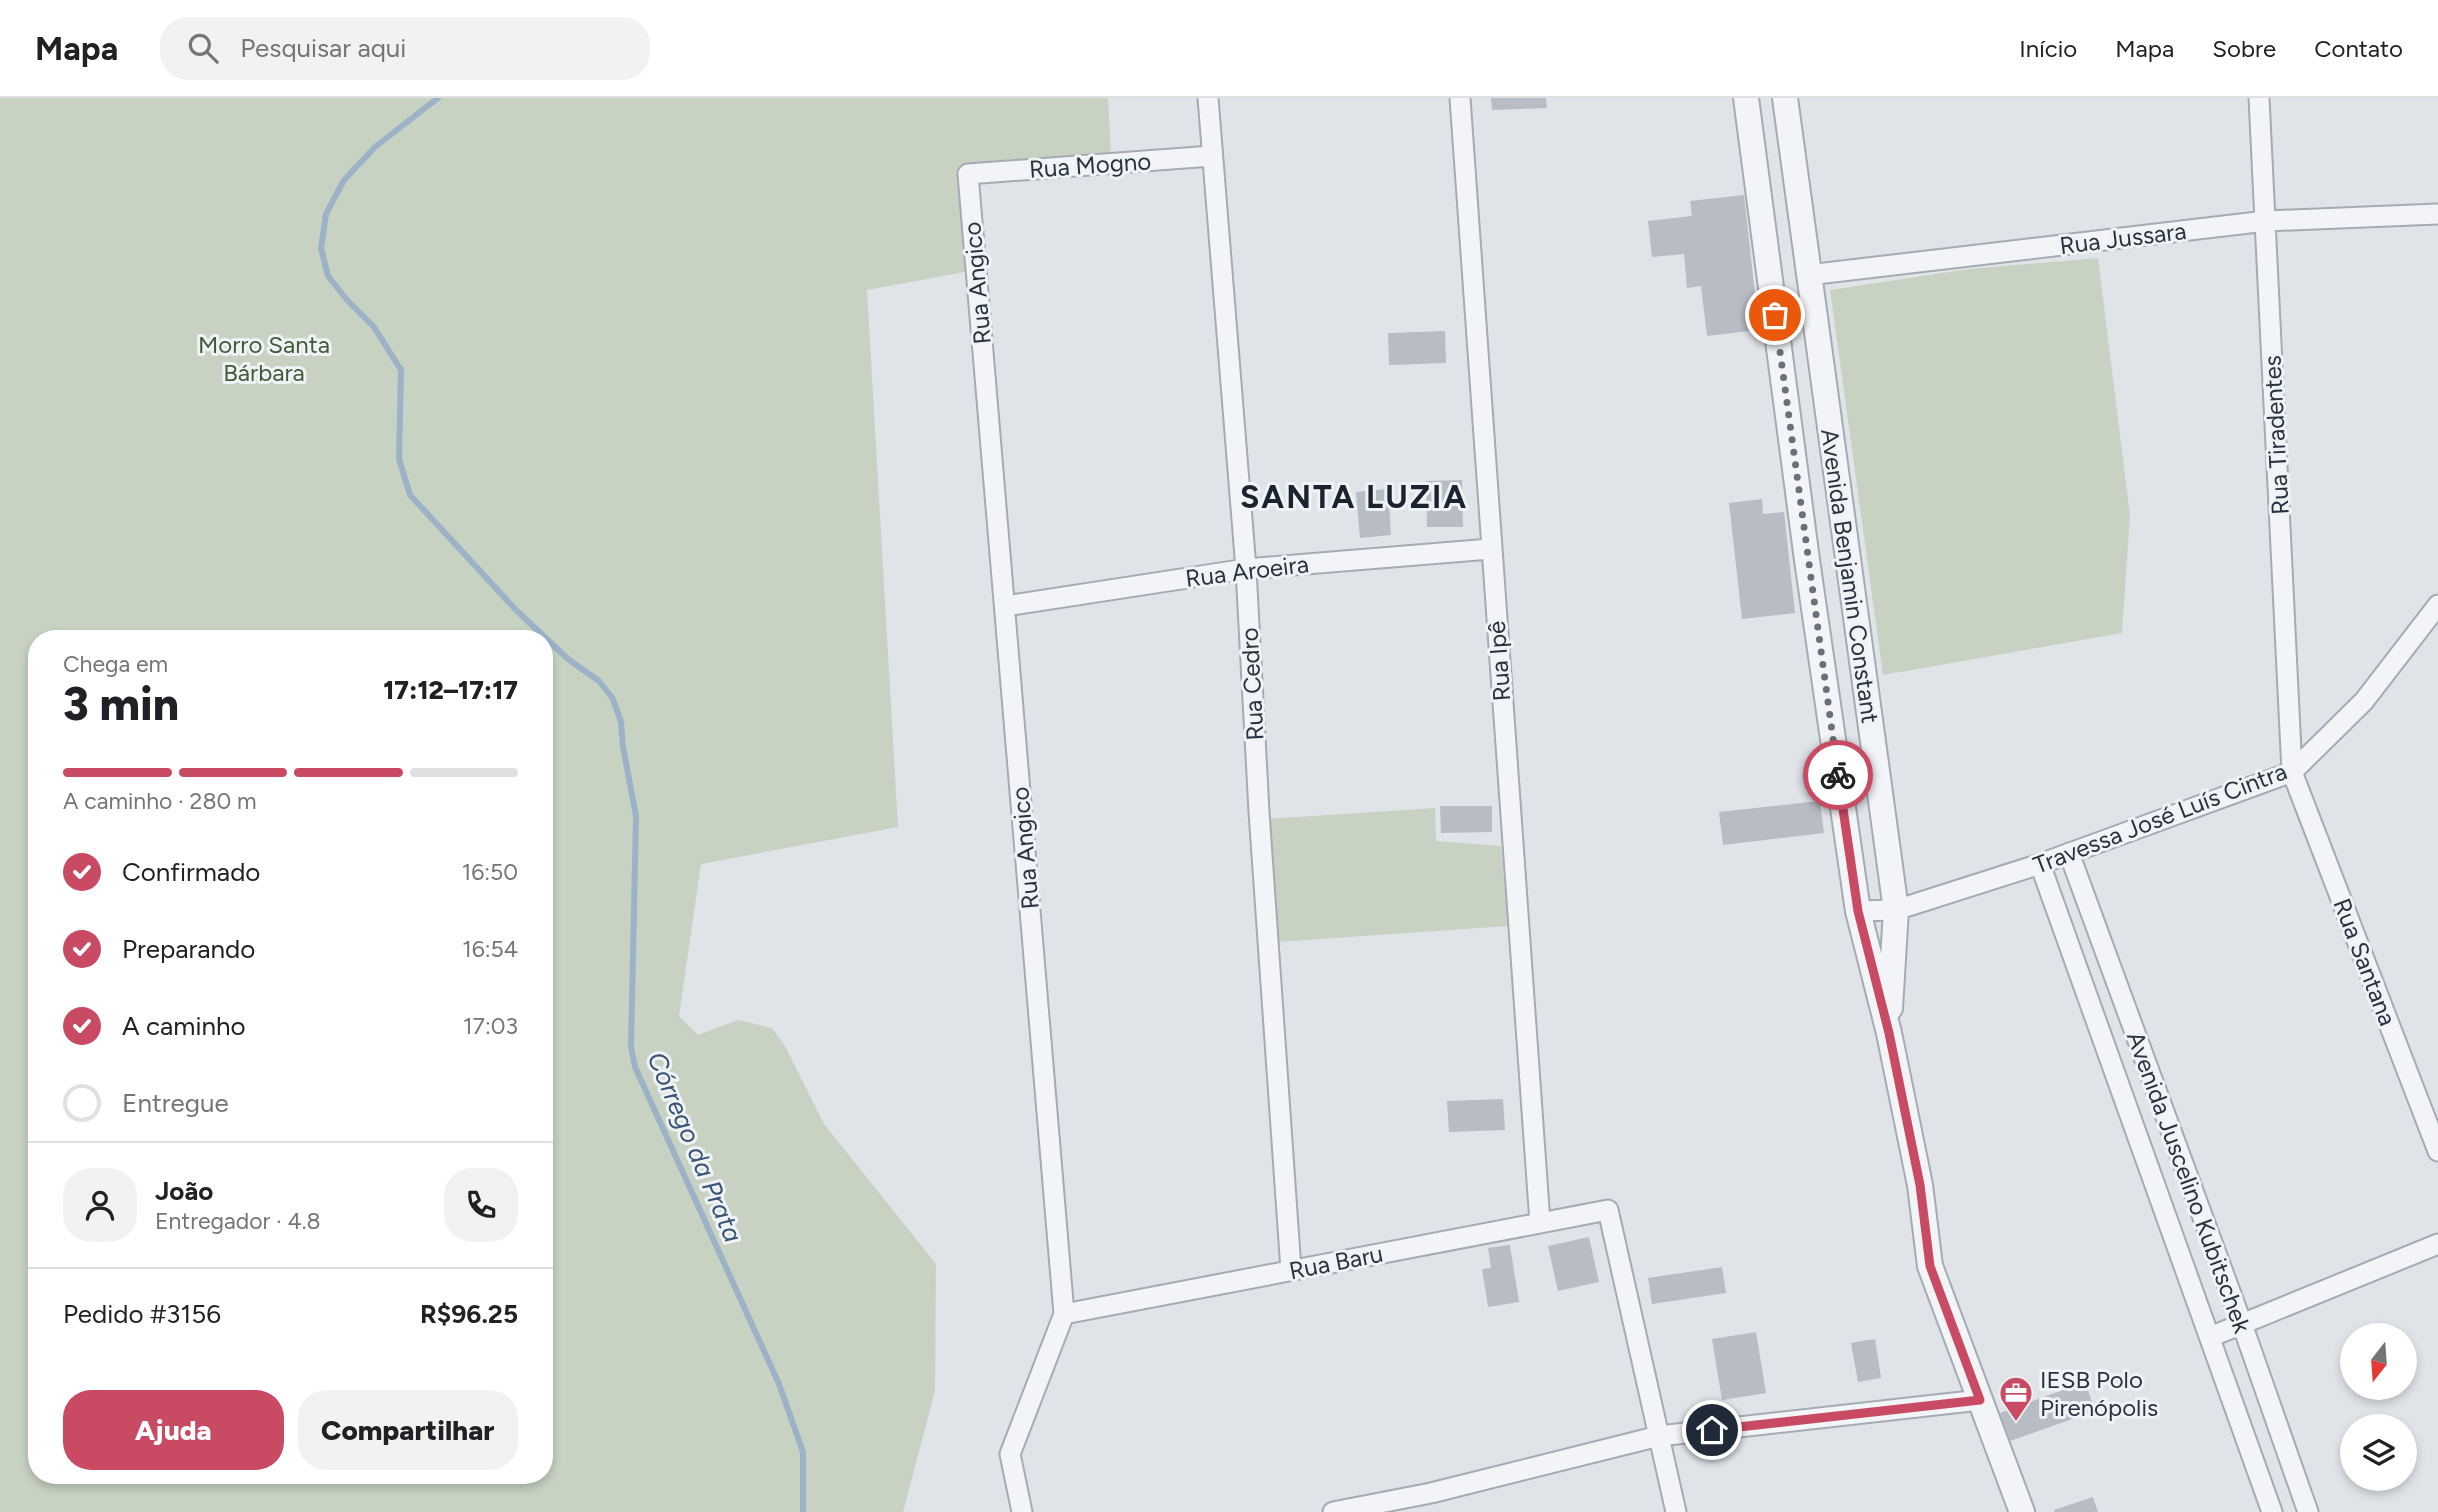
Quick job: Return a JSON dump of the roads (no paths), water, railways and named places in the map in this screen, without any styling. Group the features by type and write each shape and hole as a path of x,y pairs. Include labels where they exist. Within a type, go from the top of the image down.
{"street":[{"name":"Rua Cedro","path":"1208,98 1246,569 1259,812 1291,1270"},
{"name":"Rua Ipê","path":"1460,98 1540,1223"},
{"name":"Avenida Benjamin Constant","path":"1746,98 1807,560 1858,911 1889,1033"},
{"name":"Avenida Benjamin Constant","path":"1785,98 1896,910 1889,1033"},
{"name":"Rua Tiradentes","path":"2259,98 2292,772"},
{"name":"Rua Mogno","path":"968,174 1212,156"},
{"name":"Rua Angico","path":"968,174 1065,1314 1010,1454 1022,1512"},
{"name":"Rua Jussara","path":"1808,275 2266,221 2438,214"},
{"name":"Rua Aroeira","path":"1005,606 1246,569 1490,549"},
{"path":"1807,560 1847,554"},
{"name":"Travessa José Luís Cintra","path":"1858,911 1896,910 2040,864 2292,772 2364,701 2438,605"},
{"name":"Rua Santana","path":"2292,772 2438,1151"},
{"name":"Avenida Juscelino Kubitschek","path":"2069,853 2308,1512"},
{"name":"Avenida Juscelino Kubitschek","path":"2040,864 2273,1512"},
{"path":"1889,1033 1920,1185 1930,1266 2022,1512"},
{"path":"2150,1170 2181,1158"},
{"name":"Rua Baru","path":"1065,1314 1608,1210 1659,1436"},
{"path":"2210,1337 2438,1244"},
{"path":"1334,1512 1433,1502 1659,1436 1980,1400"},
{"path":"1659,1436 1676,1512"}],"waterway":[{"name":"Córrego da Prata","path":"438,98 375,147 344,180 326,214 321,248 328,276 374,327 401,370 399,459 410,495 537,630"},
{"name":"Córrego da Prata","path":"553,645 599,681 613,699 621,722 636,816 631,1047 635,1067 779,1384 803,1452 803,1512"}],"place":[{"name":"IESB Polo Pirenópolis","path":"2016,1423"}],"district":[{"name":"SANTA LUZIA","path":"1354,497"}],"park label":[{"name":"Morro Santa Bárbara","path":"264,358"}]}
